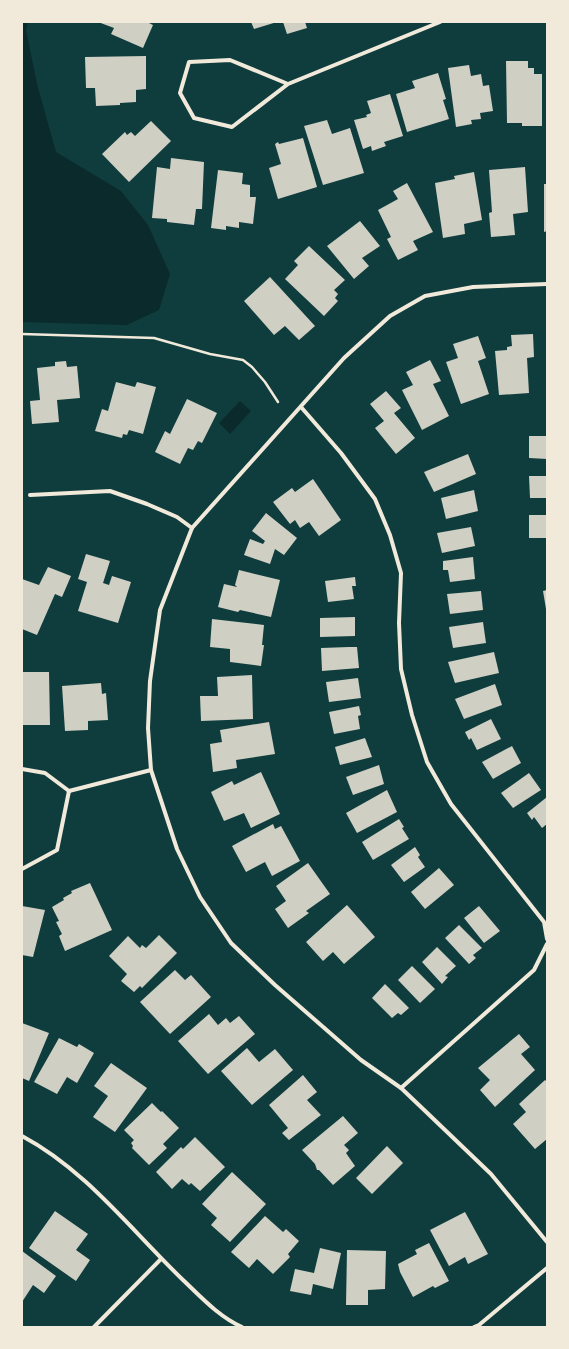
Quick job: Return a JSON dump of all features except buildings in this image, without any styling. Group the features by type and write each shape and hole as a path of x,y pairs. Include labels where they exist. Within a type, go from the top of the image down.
{"street":[{"path":"288,84 230,60 189,62 180,93 194,118 232,126 288,84 440,22"},
{"path":"547,284 472,287 425,296 390,316 344,358 301,408 192,528 160,610 150,681 148,728 150,770 177,849 200,897 231,943 275,985 350,1050 401,1088 492,1174 547,1242"},
{"path":"301,408 341,452 376,500 390,535 402,573 399,623 401,669 412,716 427,762 451,804 544,922 547,939"},
{"path":"30,495 110,491 147,504 177,518 192,528"},
{"path":"22,768 45,773 69,791"},
{"path":"69,791 150,770"},
{"path":"22,869 57,850 69,791"},
{"path":"401,1088 534,970 547,944"},
{"path":"22,1136 45,1148 82,1178 161,1259 206,1302 242,1327"},
{"path":"94,1327 161,1259"},
{"path":"474,1327 479,1325 547,1268"}],"path":[{"path":"22,334 154,338 210,354 243,360 252,367 265,382 278,402"}],"water":[{"path":"22,22 28,22 26,30 37,84 56,152 121,191 148,225 170,274 159,310 127,325 22,322"},
{"path":"240,401 251,411 230,434 219,423"}]}
